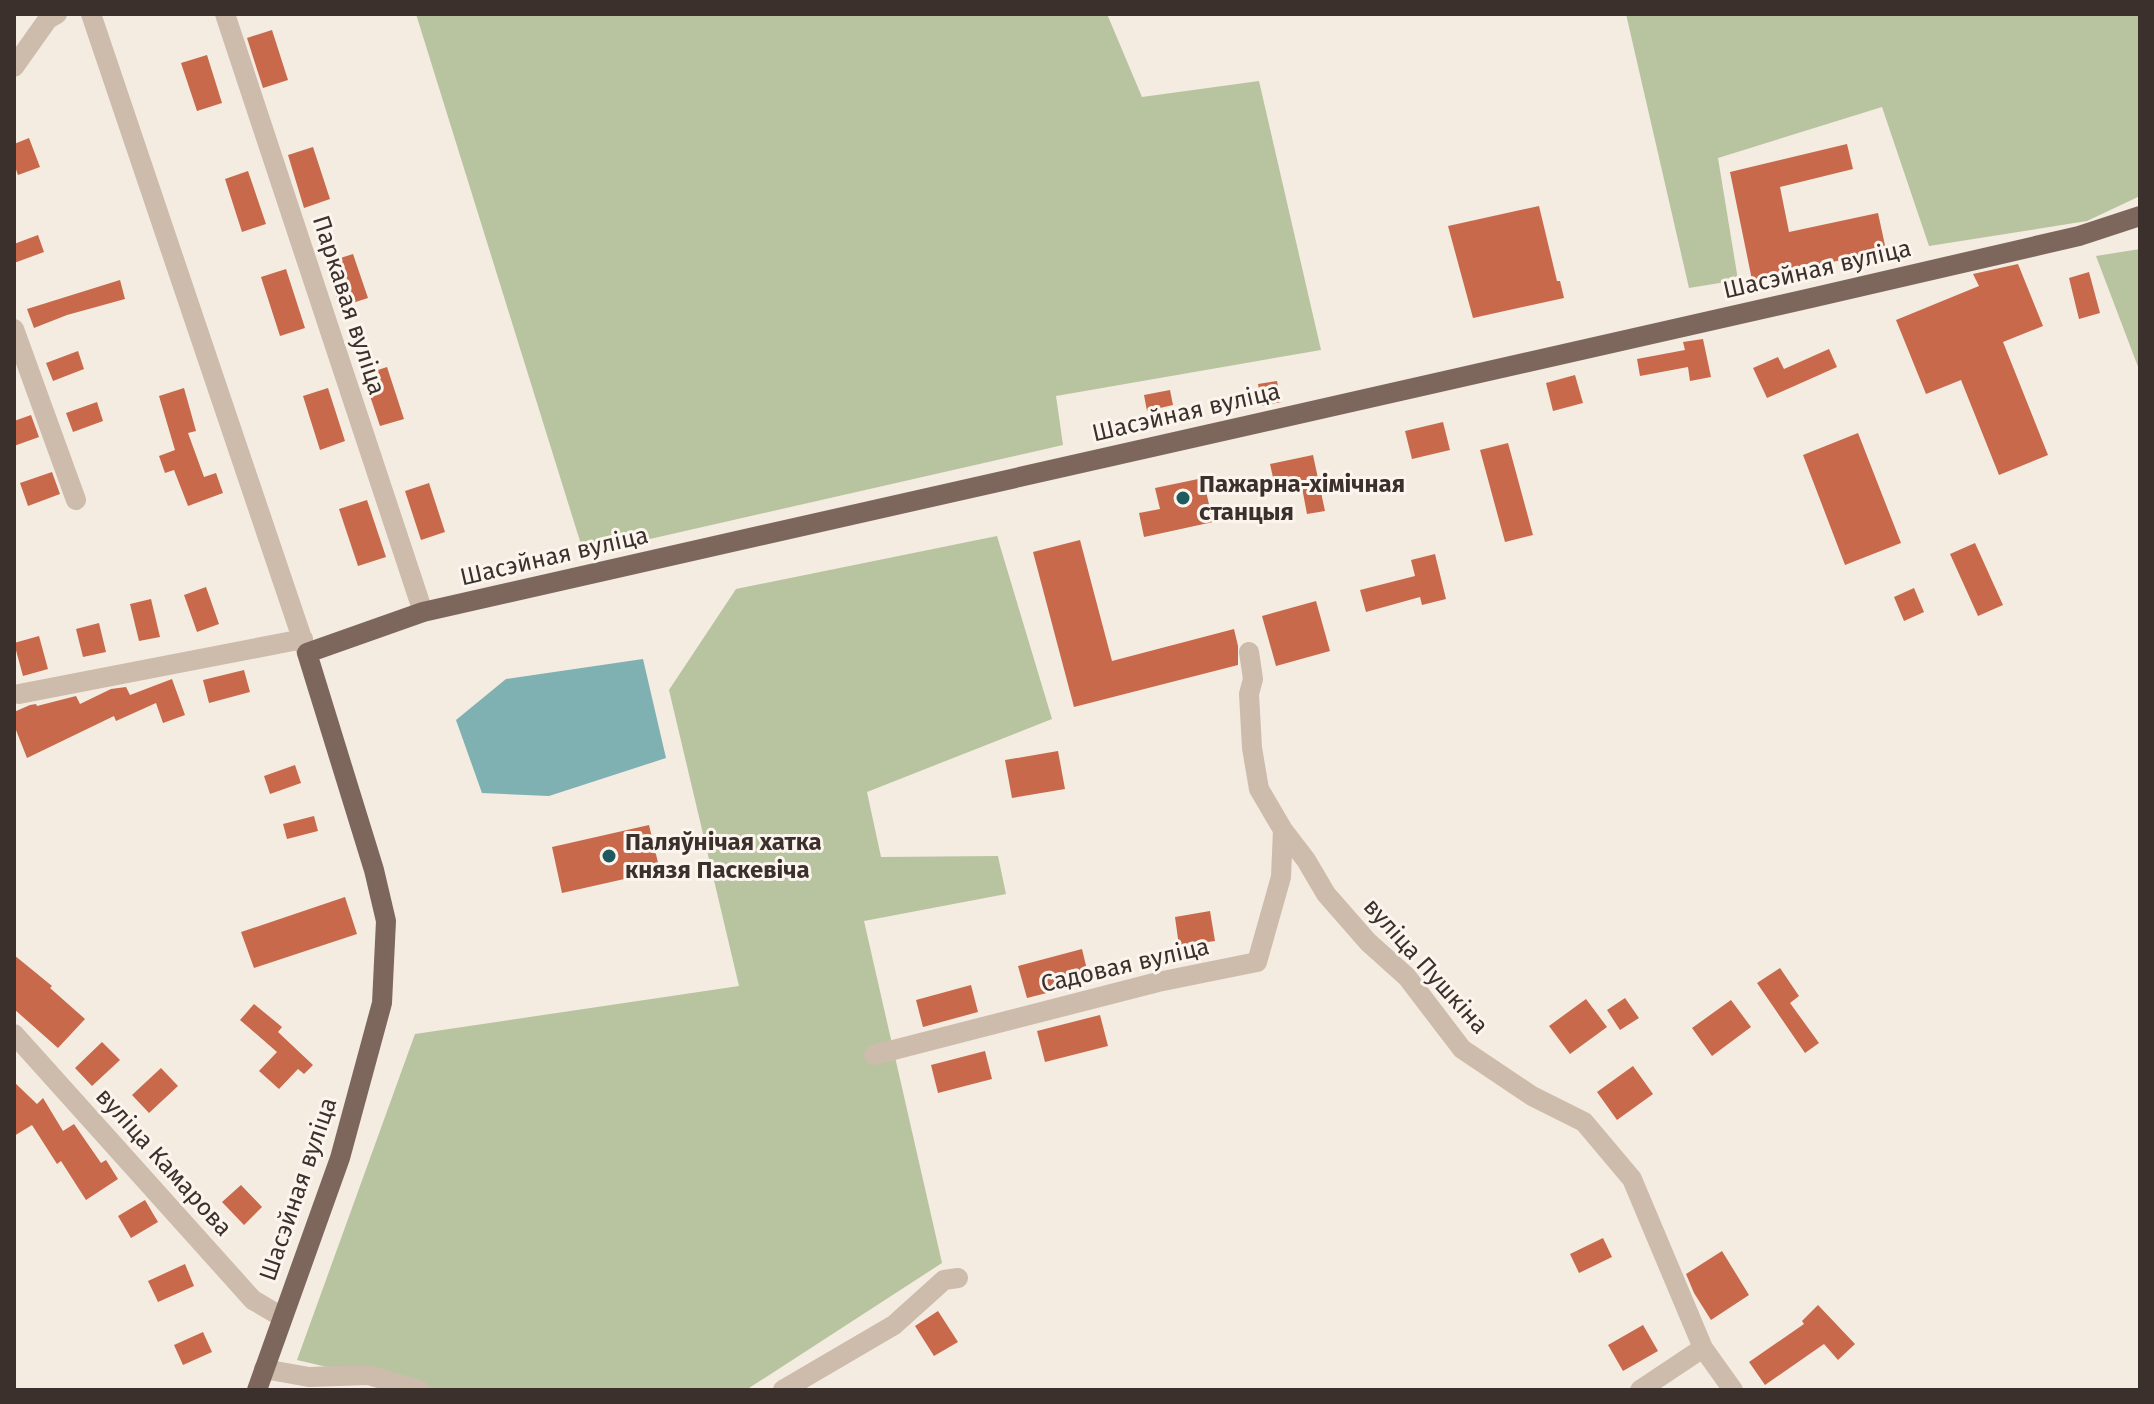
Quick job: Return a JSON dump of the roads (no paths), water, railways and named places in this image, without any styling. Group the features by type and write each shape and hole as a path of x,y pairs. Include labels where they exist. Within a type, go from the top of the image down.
{"main road":[{"name":"Шасэйная вуліца","path":"257,1390 340,1158 382,1003 386,921 374,870 305,646 423,612 2079,236 2140,216"}],"street":[{"path":"14,67 48,19 57,14"},
{"name":"Шасэйная вуліца","path":"19,694 305,646 91,14"},
{"name":"Паркавая вуліца","path":"225,14 423,612"},
{"path":"14,329 76,500"},
{"name":"вуліца Пушкіна","path":"1249,652 1253,679 1249,694 1252,748 1259,789 1283,830 1326,894 1368,942 1407,977 1462,1049 1532,1096 1584,1122 1632,1179 1703,1348 1733,1390"},
{"name":"Садовая вуліца","path":"874,1055 1158,982 1257,962 1281,877 1283,830"},
{"name":"вуліца Камарова","path":"14,1034 253,1300 282,1317"},
{"path":"783,1390 894,1325 944,1280 958,1278"},
{"path":"1640,1390 1703,1348"},
{"path":"264,1369 309,1377 368,1375 420,1390"}],"water":[{"path":"643,659 666,758 549,796 482,793 456,720 506,679"}],"place":[{"name":"Пажарна-хімічная станцыя","path":"1183,498"},
{"name":"Паляўнічая хатка князя Паскевіча","path":"609,856"}]}
